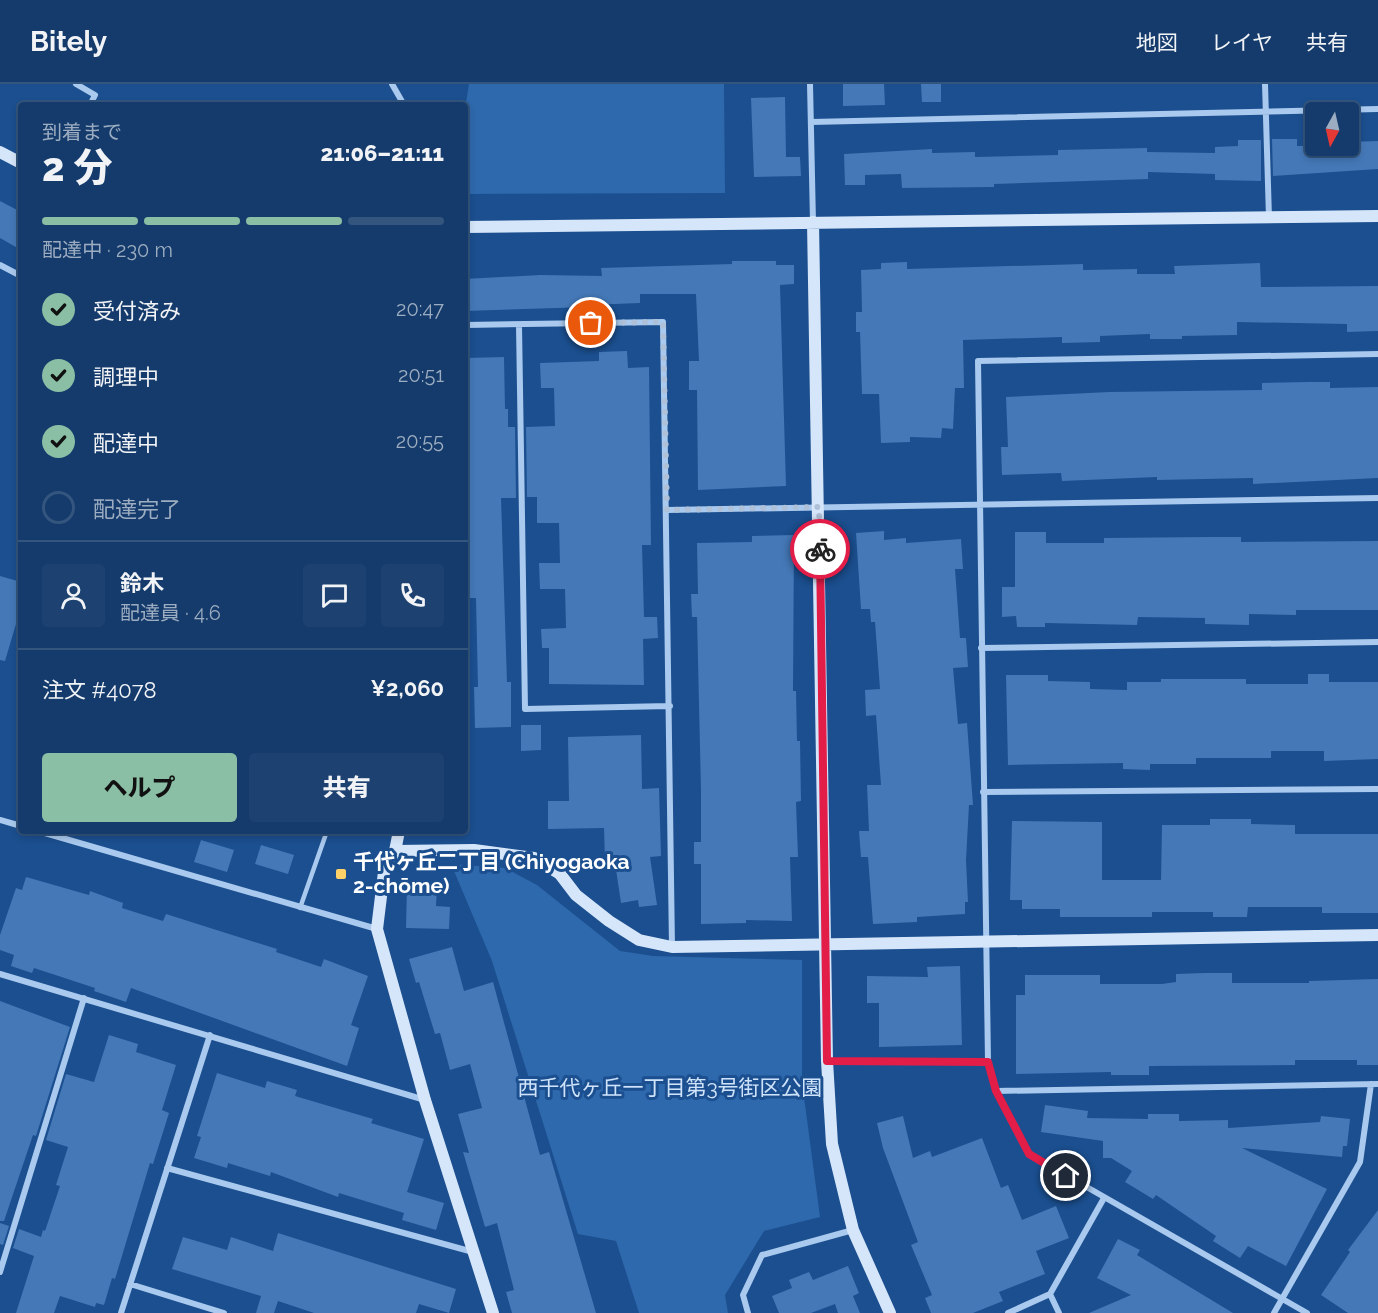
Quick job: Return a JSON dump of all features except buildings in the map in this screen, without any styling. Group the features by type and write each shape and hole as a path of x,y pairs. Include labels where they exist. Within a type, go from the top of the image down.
{"street":[{"path":"76,84 95,95 92,102"},
{"path":"392,84 402,102"},
{"path":"810,84 827,1061 832,1144 853,1230 890,1313"},
{"path":"1265,84 1269,218"},
{"path":"811,123 1378,109"},
{"path":"0,152 18,161"},
{"path":"468,227 1378,216"},
{"path":"0,265 18,274"},
{"path":"468,325 663,322 672,947"},
{"path":"519,325 525,709 669,706"},
{"path":"1306,1313 1029,1154 996,1091 988,1062 978,361 1378,354"},
{"path":"667,510 1378,498"},
{"path":"981,648 1378,642"},
{"path":"983,792 1378,789"},
{"path":"0,829 1,820 18,825"},
{"path":"48,834 300,908 377,928"},
{"path":"398,834 395,851 384,872 377,928 425,1100 475,1252 492,1313"},
{"path":"395,851 474,850 534,858 560,874 576,895 609,921 639,940 672,947 1378,935"},
{"path":"0,974 425,1100"},
{"path":"0,1272 84,998"},
{"path":"121,1313 210,1035"},
{"path":"827,1061 988,1062"},
{"path":"996,1091 1374,1084 1360,1162 1274,1313"},
{"path":"167,1168 475,1252"},
{"path":"1008,1313 1050,1294 1104,1198"},
{"path":"748,1313 743,1295 762,1255 853,1230"},
{"path":"130,1284 224,1313"},
{"path":"1050,1294 1059,1313"}],"lane":[{"path":"300,908 326,834"}],"green space":[{"path":"469,84 724,84 725,193 468,194 468,102 466,102"},
{"name":"西千代ヶ丘一丁目第3号街区公園","path":"451,864 505,868 537,885 620,951 653,956 802,960 802,1082 820,1217 764,1231 725,1295 728,1313 639,1313 616,1241 578,1234 492,961"}],"way so far":[{"path":"591,323 663,322 667,510 819,507 820,549"}],"place":[{"name":"千代ヶ丘二丁目 (Chiyogaoka 2-chōme)","path":"341,874"}],"route":[{"path":"820,549 827,1061 988,1062 996,1091 1029,1154 1066,1176"}]}
